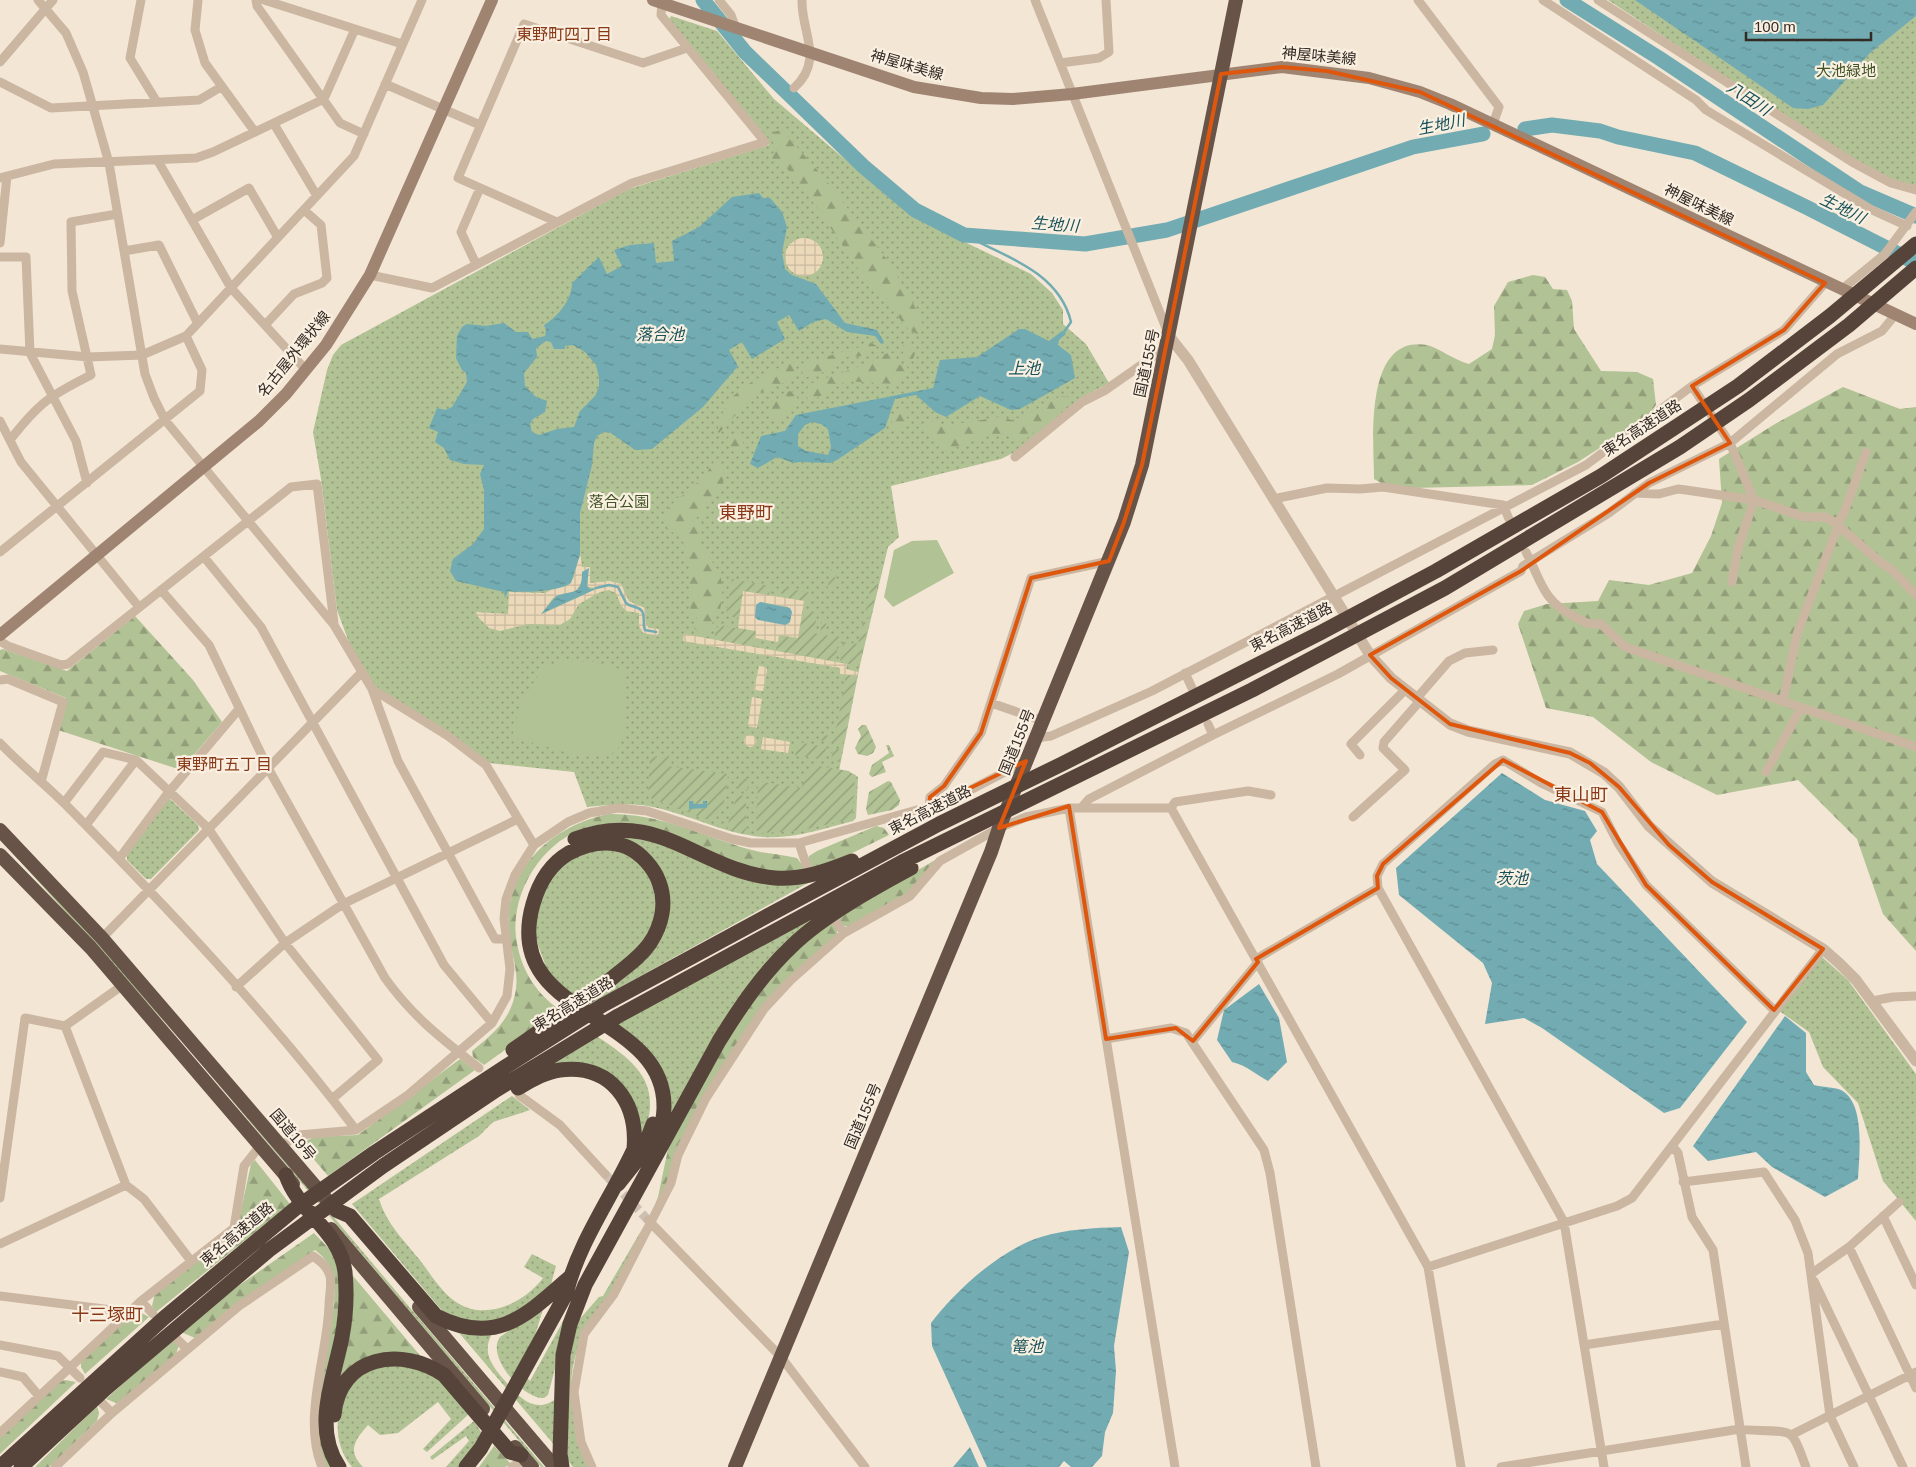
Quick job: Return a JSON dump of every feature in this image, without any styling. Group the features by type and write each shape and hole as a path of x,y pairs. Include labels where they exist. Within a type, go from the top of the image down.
{"highway":[{"name":"国道155号","path":"735,1467 992,852 999,828 1124,522 1142,465 1236,0"},
{"name":"東名高速道路","path":"0,1467 164,1318 296,1208 419,1123 466,1084 555,1028 603,1006 894,848 1320,633 1436,571 1601,476 1738,386 1830,316 1916,245"},
{"path":"21,1467 105,1389 269,1250 345,1193 496,1090 618,1016 1074,777 1252,690 1445,588 1680,448 1749,400 1849,325 1916,268"},
{"path":"618,1184 642,1154 655,1116 654,1096 647,1077 628,1050 556,1001 531,971 523,945 522,915 531,886 549,857 574,839 590,833 629,829 661,836 749,873 789,878 820,873 865,856 894,848"},
{"name":"国道19号","path":"0,830 102,938 555,1467"},
{"path":"555,1028 588,997 637,958 649,945 661,919 664,903 657,876 649,865 630,848 608,842 594,843 580,847 556,862 539,887 534,901 530,916 530,946 538,968 556,991 635,1044 657,1076 663,1095 664,1116 649,1170"},
{"name":"国道19号","path":"0,855 91,948 286,1175 526,1460"},
{"path":"562,1467 560,1454 563,1355 570,1324 585,1285 719,1041 742,1003 792,946 809,931 904,866"},
{"path":"422,1140 470,1117 536,1078 562,1070 582,1071 601,1078 616,1088 631,1108 636,1132 634,1149 570,1277 566,1294 526,1374"},
{"path":"286,1175 291,1188 336,1245 342,1258 346,1284 344,1322 330,1387 326,1420 329,1444 339,1467"},
{"path":"336,1210 350,1216 436,1316 448,1322 488,1329 510,1324 524,1317 570,1277"},
{"path":"474,1467 568,1303 585,1285"},
{"path":"347,1467 338,1450 334,1435 335,1409 341,1392 348,1380 362,1367 375,1361 390,1358 414,1360 431,1366 444,1375 510,1452 526,1460"},
{"path":"466,1467 483,1450"}],"main road":[{"name":"名古屋外環状線","path":"0,635 206,468 260,421 306,370 347,315 370,275 492,0"},
{"name":"神屋味美線","path":"657,1 914,87 949,93 1013,99 1072,94 1282,67 1327,71 1369,78 1420,92 1493,124 1825,283 1916,324"}],"street":[{"path":"38,0 66,33 83,72 109,163 145,374 154,398 166,420 334,625 372,689 398,761 495,939 505,938"},
{"path":"0,62 53,0"},
{"path":"141,0 130,58 157,102"},
{"path":"198,0 195,30 205,63 256,132"},
{"path":"256,0 257,6 340,123 364,134"},
{"path":"264,0 402,44"},
{"path":"0,349 88,357 142,355 186,336 354,156 422,0"},
{"path":"719,0 731,15 735,26"},
{"path":"794,88 805,75 810,51 810,38 802,12 802,0"},
{"path":"1035,0 1168,341 1188,360 1332,597 1370,655 1405,690 1450,724 1468,731 1570,753 1590,763 1618,787 1649,826 1668,845 1712,882 1823,949 1856,980 1916,1061"},
{"path":"1060,63 1099,58 1109,52 1106,0"},
{"path":"1418,0 1498,107 1493,124"},
{"path":"1543,0 1696,100 1706,110 1872,210 1907,226"},
{"path":"1598,0 1852,162 1891,183 1916,190"},
{"path":"370,275 432,288 632,182 765,142 661,15 657,1"},
{"path":"557,222 458,178 524,24 643,62 688,48"},
{"path":"0,243 4,177 54,164 196,158 274,124 324,99 355,30"},
{"path":"0,82 51,108 198,100 221,87"},
{"path":"385,84 480,125"},
{"path":"274,124 317,196"},
{"path":"158,160 230,288 306,370"},
{"path":"192,220 249,188 278,236"},
{"path":"476,264 461,232 480,188"},
{"path":"265,325 294,294 322,283 327,278 321,225 304,210"},
{"path":"1841,290 1885,254 1916,212"},
{"path":"10,440 32,411 51,395 91,376 72,291 71,222 117,214"},
{"path":"1897,240 1901,244 1916,245"},
{"path":"124,251 159,245 198,322"},
{"path":"0,258 26,257 30,353 76,441 87,483"},
{"path":"1036,738 1051,736 1152,691 1586,465 1692,386 1784,330 1825,283"},
{"path":"1082,808 1089,799 1213,735 1338,674 1370,655 1386,649 1521,571 1523,566 1609,513 1634,493 1730,443 1837,354 1882,331 1895,315"},
{"path":"2,546 57,507 200,392 202,370 186,336"},
{"path":"1015,457 1082,402 1104,391 1168,341"},
{"path":"1692,386 1730,443 1754,500 1738,548 1732,582"},
{"path":"0,421 21,462 139,607"},
{"path":"1783,701 1797,634 1836,524 1844,513 1866,452"},
{"path":"0,641 8,646 61,665 68,664 291,487 317,484 334,625"},
{"path":"1273,499 1326,488 1360,489 1383,487 1503,505 1510,519"},
{"path":"1634,493 1659,494 1678,489 1754,500 1796,516 1824,517 1836,524 1892,570 1916,595"},
{"path":"1526,552 1539,581 1552,602 1584,624 1601,624 1625,647 1916,747"},
{"path":"204,557 261,627 444,965 492,1023"},
{"path":"929,808 930,797 944,786 981,733 1031,578 1109,561"},
{"path":"161,590 209,645 268,768 385,978 404,1005 421,1022 479,1068"},
{"path":"1353,817 1405,770 1383,748 1384,742 1449,661 1465,654 1493,650"},
{"path":"102,938 361,673"},
{"path":"1185,673 1192,688"},
{"path":"0,680 8,678 63,702 41,782"},
{"path":"372,689 448,736 486,765 534,845"},
{"path":"1360,755 1351,744 1405,690"},
{"path":"991,703 1043,720"},
{"path":"1766,772 1801,708"},
{"path":"119,858 168,793 239,709"},
{"path":"1208,724 1213,735"},
{"path":"0,743 64,803 148,889 236,986 356,1130"},
{"path":"64,803 103,752 136,760 168,793 208,828 285,943 378,1060 332,1099"},
{"path":"86,825 136,760"},
{"path":"1604,1467 1564,1222 1378,888 1377,876 1384,864 1495,764 1503,760 1541,783 1602,812 1618,843 1646,885 1774,1010"},
{"path":"280,1146 299,1135 356,1130 408,1096 460,1053 492,1023 507,996 510,969 505,938 506,899 515,875 534,845 553,830 589,813 618,808 665,815 732,839 752,843 798,843 949,801 1026,761"},
{"path":"1171,808 1175,802 1226,793 1248,791 1271,795"},
{"path":"592,1467 581,1442 574,1392 580,1348 588,1327 614,1294 650,1222 672,1184 678,1155 706,1098 742,1041 769,1003 844,933 910,896 940,861 999,828 1026,817 1069,808 1171,808"},
{"path":"1069,808 1175,1467"},
{"path":"1171,808 1428,1267 1461,1467"},
{"path":"236,986 285,943 343,904 518,819"},
{"path":"798,843 808,870"},
{"path":"1193,1041 1257,960 1378,888"},
{"path":"834,919 844,933"},
{"path":"1428,1267 1617,1206 1632,1198 1673,1147 1774,1010 1823,949"},
{"path":"0,1198 25,1018 65,1026 123,985"},
{"path":"1872,1001 1893,997 1916,996"},
{"path":"65,1026 126,1185 144,1199 192,1261"},
{"path":"1106,1039 1171,1028 1186,1033 1264,1150 1270,1173 1316,1467"},
{"path":"519,1095 560,1125 605,1174"},
{"path":"0,1433 38,1395 128,1312 234,1228 244,1166 260,1146"},
{"path":"1673,1147 1678,1153 1692,1217 1713,1250 1746,1467"},
{"path":"1683,1182 1764,1172 1795,1220 1808,1253 1830,1416 1854,1467"},
{"path":"0,1244 126,1185"},
{"path":"1811,1274 1849,1247 1899,1202"},
{"path":"1883,1216 1916,1285"},
{"path":"650,1222 781,1357 865,1467"},
{"path":"1849,1247 1913,1373 1916,1388"},
{"path":"55,1467 112,1413 239,1306 312,1256 325,1265 330,1276 329,1313 313,1424 314,1443 322,1467"},
{"path":"1811,1274 1903,1467"},
{"path":"0,1296 128,1312"},
{"path":"141,1301 153,1314"},
{"path":"1584,1346 1724,1324"},
{"path":"176,1338 187,1349"},
{"path":"0,1345 58,1356 80,1378"},
{"path":"0,1372 23,1377 38,1395"},
{"path":"1791,1435 1870,1397 1913,1373"},
{"path":"102,1403 112,1413"},
{"path":"1501,1467 1740,1429 1753,1432 1783,1431 1791,1435 1806,1467"},
{"path":"512,1467 526,1460"}],"highlighted area":[{"path":"1282,67 1327,71 1420,92 1825,283 1784,330 1692,386 1730,443 1649,483 1521,571 1370,655 1391,678 1450,724 1570,753 1590,763 1619,787 1669,845 1712,882 1823,949 1774,1010 1646,885 1602,812 1503,760 1383,864 1377,876 1378,888 1256,959 1258,962 1193,1041 1176,1028 1106,1039 1069,806 999,828 1026,761 929,808 930,797 944,786 981,733 1031,578 1109,561 1124,522 1142,465 1221,74"}],"green space":[{"name":"大池緑地","path":"1608,0 1916,0 1916,189 1892,181 1810,133"},
{"name":"落合公園","path":"671,16 717,31 774,99 893,200 942,231 1031,274 1052,293 1063,310 1063,324 1086,344 1109,383 1079,399 1017,451 1001,459 891,486 899,537 888,547 860,665 839,771 854,774 858,777 856,818 853,821 797,835 763,837 748,835 648,806 625,804 587,807 574,772 489,763 376,689 350,645 337,610 321,479 313,432 327,370 333,355 341,345 629,189 769,145 669,20"},
{"path":"782,130 826,180 888,261 913,303 923,325 920,336 904,326 888,299 870,286 802,186 784,165 768,157 777,150 768,133"},
{"path":"1533,275 1545,277 1553,289 1567,290 1572,301 1574,329 1601,371 1637,372 1653,379 1656,405 1646,418 1578,462 1532,485 1413,488 1385,485 1374,479 1373,441 1376,394 1382,373 1392,356 1406,346 1427,345 1469,364 1492,349 1495,335 1494,306 1508,282"},
{"path":"867,341 877,346 864,356 847,357 831,370 808,377 803,376 801,364 860,347"},
{"path":"905,342 911,342 914,349 915,355 912,360 907,360 903,353"},
{"path":"889,352 894,354 898,364 907,367 909,371 907,375 893,384 846,381 812,401 808,400 806,393 809,384 872,362"},
{"path":"793,361 797,377 753,396 719,433 717,431 725,408 735,395 759,378"},
{"path":"1843,387 1900,409 1916,407 1916,951 1883,914 1857,839 1798,780 1717,795 1651,762 1593,717 1546,708 1518,624 1524,611 1547,604 1598,601 1609,580 1649,585 1692,573 1711,536 1722,503 1719,459 1775,424"},
{"path":"789,391 796,393 798,402 778,420 771,421 769,404"},
{"path":"1061,396 1067,396 1072,400 1020,444 1008,433 991,435 947,450 936,445 924,429 932,421 943,426 1000,417 1012,420 1024,416"},
{"path":"900,408 906,413 908,424 898,431 890,426"},
{"path":"735,434 741,436 743,442 741,448 735,450 729,448 727,442 729,436"},
{"path":"715,460 719,460 723,468 723,482 706,507 703,515 690,520 702,526 699,544 716,567 722,589 720,610 714,615 713,622 707,632 700,635 694,628 697,617 691,613 689,568 684,545 681,537 665,528 664,515 677,498 684,495 706,474"},
{"path":"937,540 954,573 893,607 884,597 894,550 912,541"},
{"path":"831,569 837,570 831,593 827,592"},
{"path":"732,579 770,586 769,595 744,592 739,618 726,616"},
{"path":"872,583 878,584 870,618 864,617"},
{"path":"783,588 811,593 809,602 782,597"},
{"path":"803,611 817,613 814,633 820,634 823,616 827,617 824,635 839,638 835,662 776,651 779,635 798,638"},
{"path":"135,616 193,680 222,722 181,770 58,730 66,698 0,671 0,650 3,649 67,671"},
{"path":"863,622 869,623 859,666 840,662 843,642 858,644"},
{"path":"721,626 756,631 754,647 714,640 716,628"},
{"path":"561,661 594,662 624,670 625,741 619,742 618,750 606,757 573,754 512,737 521,701 544,667"},
{"path":"846,675 857,676 843,744 819,740 820,734 835,737"},
{"path":"862,725 866,725 876,747 873,753 867,756 858,754 855,748 861,736 858,729"},
{"path":"798,742 826,747 824,760 795,755"},
{"path":"886,745 889,745 894,756 882,762 886,772 872,777 869,774 872,765 889,753"},
{"path":"833,748 842,750 840,762 831,761"},
{"path":"657,756 669,756 667,766 728,774 726,794 722,808 714,818 708,820 648,797 650,759"},
{"path":"812,765 849,771 855,776 852,819 797,831 761,833 756,830 758,781 801,788"},
{"path":"739,778 749,779 747,791 738,790"},
{"path":"888,781 891,782 900,800 899,805 892,810 868,815 866,809 869,792"},
{"path":"737,795 746,796 746,830 743,833 730,831 727,827"},
{"path":"170,799 198,825 199,830 151,879 146,879 127,860 127,855 166,800"},
{"path":"608,814 644,817 662,821 754,851 797,858 806,870 779,871 753,868 685,840 640,826 596,825 576,832 556,844 538,863 527,880 517,908 515,927 521,959 530,979 543,996 560,1010 484,1065 473,1057 472,1051 491,1035 506,1017 513,1002 515,992 516,975 509,931 509,909 514,888 523,870 535,854 550,840 587,820"},
{"path":"876,826 884,828 889,835 834,862 811,869 807,863 809,856 817,851"},
{"path":"618,833 817,878 572,1014 639,962 669,904"},
{"path":"0,839 97,941 278,1151 544,1467 541,1467 186,1046"},
{"path":"598,847 633,856 652,875 659,912 638,950 575,999 549,975 534,934 540,893 562,863"},
{"path":"937,859 910,891 850,926 844,926 837,917"},
{"path":"826,910 665,1133 668,1099 615,1025"},
{"path":"832,920 837,927 837,934 788,979 705,1096 669,1184 651,1215 658,1197 669,1144 735,1024 775,969"},
{"path":"1822,957 1848,980 1916,1074 1916,1221 1883,1181 1858,1103 1823,1067 1809,1032 1778,1010"},
{"path":"596,1036 628,1059 639,1071 646,1083 650,1096 650,1112 638,1150 613,1077 539,1072"},
{"path":"460,1059 475,1070 328,1176 300,1143 315,1137 358,1135"},
{"path":"512,1096 530,1110 493,1122 479,1136 379,1199 386,1216 441,1288 456,1302 468,1308 492,1310 504,1307 526,1295 543,1278 524,1267 532,1254 556,1266 550,1288 504,1320 476,1324 444,1313 352,1204"},
{"path":"255,1160 290,1204 156,1312 152,1306 155,1293 241,1226 240,1215 251,1164"},
{"path":"645,1224 609,1296 584,1335 578,1348 572,1378 572,1409 579,1439 590,1467 573,1467 565,1457 567,1371 578,1321 599,1297 603,1296"},
{"path":"314,1233 335,1255 342,1289 333,1351 334,1467 325,1467 320,1451 318,1434 319,1399 333,1310 334,1288 329,1266 318,1252 315,1250 251,1294 195,1338 181,1332 234,1289"},
{"path":"348,1270 423,1359 394,1354 375,1356 358,1366 335,1384"},
{"path":"572,1305 548,1395 544,1398 536,1397 518,1385 502,1366 497,1345 500,1337 544,1306 529,1355 520,1370 530,1381"},
{"path":"140,1312 149,1317 85,1374 81,1367 81,1362 129,1315"},
{"path":"455,1328 492,1334 488,1347 490,1360 501,1376 522,1399 535,1405 542,1405 557,1398 556,1447"},
{"path":"173,1339 179,1344 176,1355 121,1401 116,1403 106,1399"},
{"path":"392,1362 435,1374 469,1414 427,1452 423,1449 451,1419 438,1402 398,1433 380,1435 368,1425 357,1440 354,1450 358,1461 363,1467 352,1467 344,1456 340,1443 338,1416 342,1403 347,1390 366,1371"},
{"path":"65,1380 76,1382 0,1454 0,1436 58,1382"},
{"path":"97,1406 99,1413 97,1421 49,1467 35,1467"},
{"path":"474,1421 483,1435 460,1467 446,1467 469,1441 466,1436 432,1460 430,1457"},
{"path":"494,1446 511,1464 505,1467 479,1467"}],"shaded area":[{"path":"804,238 811,239 817,244 822,250 822,264 817,270 811,275 804,276 797,275 791,270 786,264 785,257 786,250 791,244 797,239"},
{"path":"580,551 582,567 590,567 590,583 610,581 621,584 629,601 645,608 646,624 649,628 659,629 658,636 643,633 639,626 639,613 626,611 616,593 609,590 600,592 579,604 570,619 560,625 528,624 500,631 489,628 478,617 476,612 508,614 509,592 545,593 555,588 568,586 574,577","holes":["582,572 587,574 588,587 598,588 542,614 553,598 569,595 577,590 582,581"]},
{"path":"743,591 804,601 798,638 779,635 778,642 755,638 756,631 738,628","holes":["760,602 788,607 790,622 787,625"]},
{"path":"684,634 847,664 846,669 858,672 857,676 840,674 840,668 683,641"},
{"path":"759,666 766,667 767,670 763,691 754,690"},
{"path":"752,697 762,699 757,728 748,726"},
{"path":"750,735 756,741 750,747 744,741"},
{"path":"763,737 790,742 788,753 761,749"}],"water":[{"path":"1635,0 1916,0 1916,16 1870,53 1823,105 1808,109 1793,108"},
{"name":"落合池","path":"759,193 763,198 770,198 782,212 787,227 782,253 785,269 792,275 816,284 845,323 877,330 884,342 881,344 875,336 847,332 826,319 813,322 799,331 789,315 777,322 785,339 752,359 742,342 729,350 738,366 703,407 652,449 635,450 611,433 604,432 597,436 580,513 580,555 571,583 549,590 530,592 508,591 505,598 504,592 456,581 450,571 453,559 473,544 484,529 484,490 480,474 484,465 464,464 450,460 444,448 435,442 438,432 429,428 437,408 445,410 452,407 467,382 466,373 462,370 456,358 457,336 462,327 467,324 486,326 504,323 516,332 528,332 532,339 545,336 546,330 544,325 554,317 567,301 572,283 599,257 607,274 622,266 614,250 630,245 654,243 656,263 674,261 672,241 699,227 732,197","holes":["546,341 551,342 554,349 565,349 565,346 573,345 585,352 596,365 599,387 595,396 580,411 574,427 557,429 539,435 532,432 530,424 533,419 545,412 547,401 536,397 525,386 524,373 537,357 536,348"]},
{"name":"上池","path":"1019,329 1025,329 1049,341 1062,331 1066,334 1059,340 1058,345 1071,355 1075,378 1020,409 1011,410 980,396 946,417 935,412 916,395 895,399 885,428 837,460 830,463 794,463 777,457 758,468 750,464 761,436 785,431 796,415 933,388 940,360 977,357","holes":["812,422 821,424 828,429 831,447 828,455 806,451 798,446 798,434 805,425"]},
{"path":"589,568 587,586 590,589 598,588 541,614 556,596 578,589 582,580 582,572"},
{"path":"760,602 790,608 792,612 790,622 785,625 758,620 755,617 756,605"},
{"name":"茨池","path":"1502,773 1545,800 1585,811 1597,831 1590,840 1597,864 1747,1022 1680,1108 1664,1113 1542,1028 1524,1018 1485,1024 1492,983 1483,963 1399,895 1396,868"},
{"path":"689,801 693,801 694,804 703,804 703,801 707,801 707,808 689,809"},
{"path":"1259,984 1279,1018 1287,1062 1268,1081 1246,1067 1232,1062 1217,1040 1224,1010"},
{"path":"1785,1016 1806,1033 1806,1072 1814,1085 1841,1090 1849,1097 1858,1118 1860,1144 1858,1179 1825,1197 1772,1167 1756,1152 1708,1161 1693,1146"},
{"name":"篭池","path":"1121,1227 1129,1252 1114,1346 1116,1371 1113,1413 1105,1432 1102,1456 1092,1467 1071,1467 1064,1461 1059,1467 987,1467 932,1346 931,1323 966,1284 1010,1251 1041,1237 1061,1232"},
{"path":"970,1447 979,1467 953,1467"}],"waterway":[{"name":"生地川","path":"703,0 745,52 863,166 915,210 964,235 1085,244 1167,230 1413,147 1483,134"},
{"name":"八田川","path":"1567,0 1659,58 1860,192 1916,216"},
{"name":"生地川","path":"1525,129 1552,125 1600,131 1618,137 1695,153 1916,263"},
{"path":"964,235 1013,259 1043,278 1055,290 1065,305 1071,322 1064,332"},
{"path":"596,588 609,585 618,587 626,603 642,612 645,630 656,632"}],"tunnel":[{"path":"605,1174 648,1220"}],"district":[{"name":"東野町四丁目","path":"564,34"},
{"name":"東野町","path":"746,513"},
{"name":"東野町五丁目","path":"224,764"},
{"name":"東山町","path":"1581,795"},
{"name":"十三塚町","path":"107,1315"}]}
